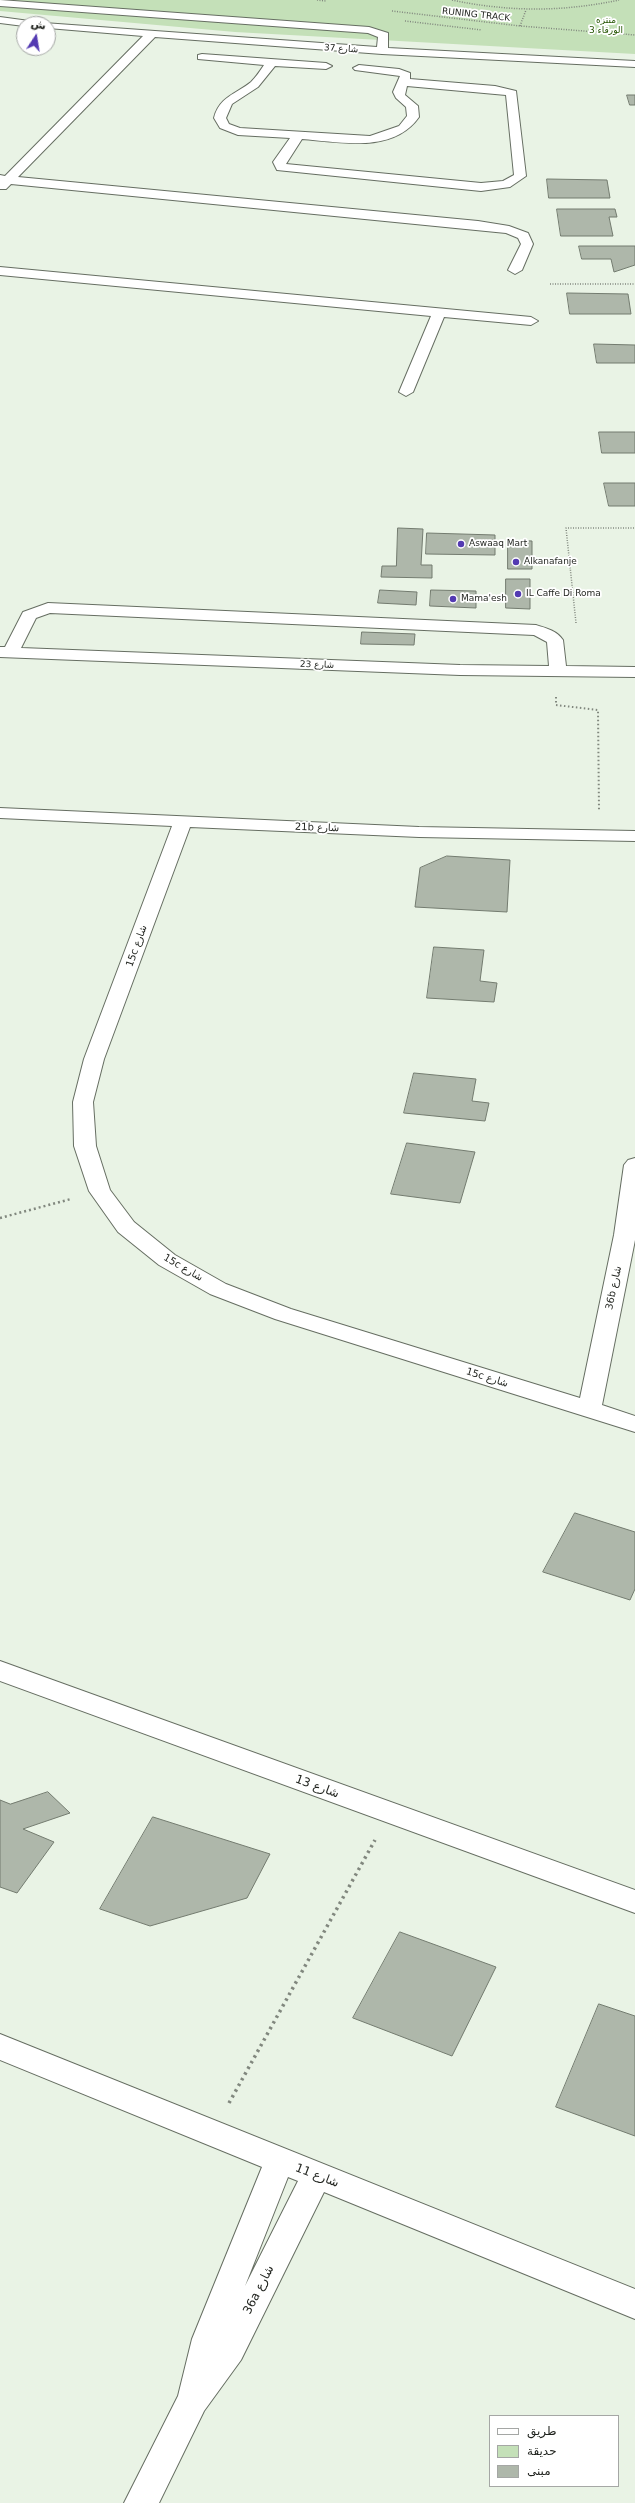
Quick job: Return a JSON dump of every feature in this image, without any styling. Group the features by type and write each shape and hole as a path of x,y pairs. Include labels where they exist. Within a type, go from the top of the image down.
{"street":[{"path":"0,3 369,30 384,35 382,51"},
{"path":"0,20 16,22"},
{"name":"شارع 37","path":"56,26 354,50 635,64"},
{"path":"3,182 151,34"},
{"path":"349,67 354,50"},
{"path":"202,57 272,62 328,70 349,67 404,73 407,77 400,96 412,106 413,118 406,126 394,133 362,140 238,131 230,129 221,123 220,113 226,102 255,84 272,62"},
{"path":"298,136 279,162 281,168 481,187 506,184 520,176 512,93 495,88 404,82"},
{"path":"3,182 470,224 509,230 524,236 527,244 515,270"},
{"path":"0,271 531,321"},
{"path":"406,392 439,313"},
{"path":"5,652 29,616 48,608 60,608 536,630 547,634 555,640 558,671"},
{"name":"شارع 23","path":"5,652 282,664 582,672 635,672"},
{"name":"21b شارع","path":"0,813 182,823 635,836"},
{"name":"15c شارع","path":"182,823 94,1059 83,1102 85,1146 100,1191 126,1227 167,1260 218,1288 283,1314 635,1424"},
{"name":"36b شارع","path":"589,1410 625,1235 635,1165"},
{"name":"شارع 13","path":"0,1671 635,1902"},
{"name":"شارع 11","path":"0,2047 279,2162 635,2304"},
{"name":"36a شارع","path":"193,2400 208,2339 279,2162"},
{"name":"36a شارع","path":"140,2503 193,2400 230,2350 316,2176"}],"path":[{"path":"317,0 332,2 325,0"},
{"path":"452,0 472,5 526,10 600,5 619,0"},
{"name":"RUNING TRACK","path":"384,10 520,26 635,35"},
{"path":"520,26 526,10"},
{"path":"398,20 485,31"},
{"path":"550,284 635,284"},
{"path":"582,672 566,528 635,528"},
{"path":"558,671 556,705 598,710 600,835"},
{"path":"0,1218 100,1191"},
{"path":"213,2134 390,1813"}],"green space":[{"name":"منتزه الورقاء 3","path":"0,0 635,0 635,54 235,32 0,11"}],"building":[{"path":"627,95 635,95 635,105 630,105"},
{"path":"547,179 607,180 610,198 549,198"},
{"path":"557,209 615,209 617,217 609,217 613,236 561,236"},
{"path":"579,246 635,246 635,265 614,272 611,259 582,259"},
{"path":"567,293 628,294 631,314 570,314"},
{"path":"594,344 635,345 635,363 597,363"},
{"path":"599,432 635,432 635,453 602,453"},
{"path":"604,483 635,483 635,506 609,506"},
{"path":"398,528 423,529 421,565 432,565 432,578 381,577 382,566 396,566"},
{"name":"Aswaaq Mart","path":"427,533 495,535 495,555 426,554"},
{"path":"508,540 532,541 532,569 508,569"},
{"name":"IL Caffe Di Roma","path":"506,579 530,579 530,609 506,608"},
{"path":"380,590 417,592 416,605 378,603"},
{"name":"Mama'esh","path":"431,590 476,591 476,608 430,606"},
{"path":"362,632 415,634 414,645 361,644"},
{"path":"447,856 510,860 507,912 415,907 420,868"},
{"path":"434,947 484,950 480,981 497,983 494,1002 427,998"},
{"path":"414,1073 476,1079 472,1101 489,1103 485,1121 404,1113"},
{"path":"407,1143 475,1152 460,1203 391,1194"},
{"path":"575,1513 635,1532 635,1589 630,1600 543,1572"},
{"path":"48,1792 70,1813 23,1829 54,1842 17,1893 0,1887 0,1800 10,1804"},
{"path":"153,1817 270,1854 247,1898 150,1926 100,1909"},
{"path":"400,1932 496,1967 452,2056 353,2018"},
{"path":"599,2004 635,2016 635,2136 556,2107"}],"place":[{"name":"Aswaaq Mart","path":"461,544"},
{"name":"Alkanafanje","path":"516,562"},
{"name":"IL Caffe Di Roma","path":"518,594"},
{"name":"Mama'esh","path":"453,599"}]}
